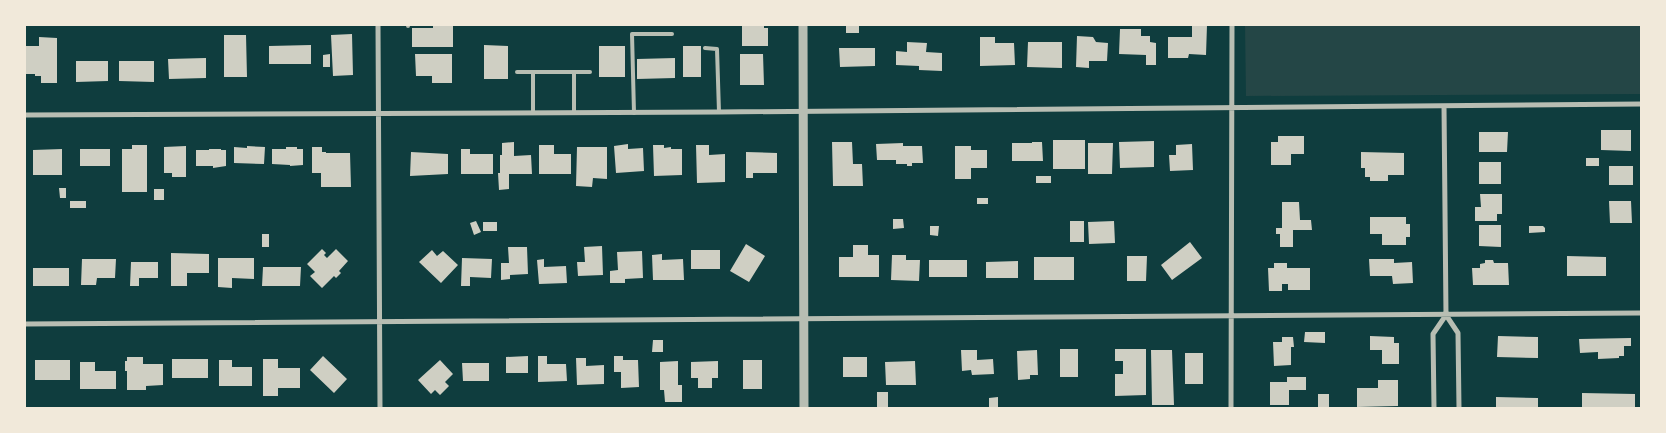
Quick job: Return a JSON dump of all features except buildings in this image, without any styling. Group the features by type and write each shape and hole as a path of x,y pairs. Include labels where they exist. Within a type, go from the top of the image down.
{"street":[{"path":"378,25 380,408"},
{"path":"803,25 804,408"},
{"path":"1231,408 1232,25"},
{"path":"25,115 574,113 1641,104"},
{"path":"1444,106 1446,315 1458,333 1459,408"},
{"path":"25,324 1641,313"},
{"path":"1434,408 1433,334 1446,315"}],"lane":[{"path":"634,112 632,34 672,34"},
{"path":"705,48 717,48 719,112"},
{"path":"517,72 590,72"},
{"path":"532,72 533,113"},
{"path":"574,72 574,113"}],"shaded area":[{"path":"1245,25 1641,25 1641,94 1246,96"}]}
